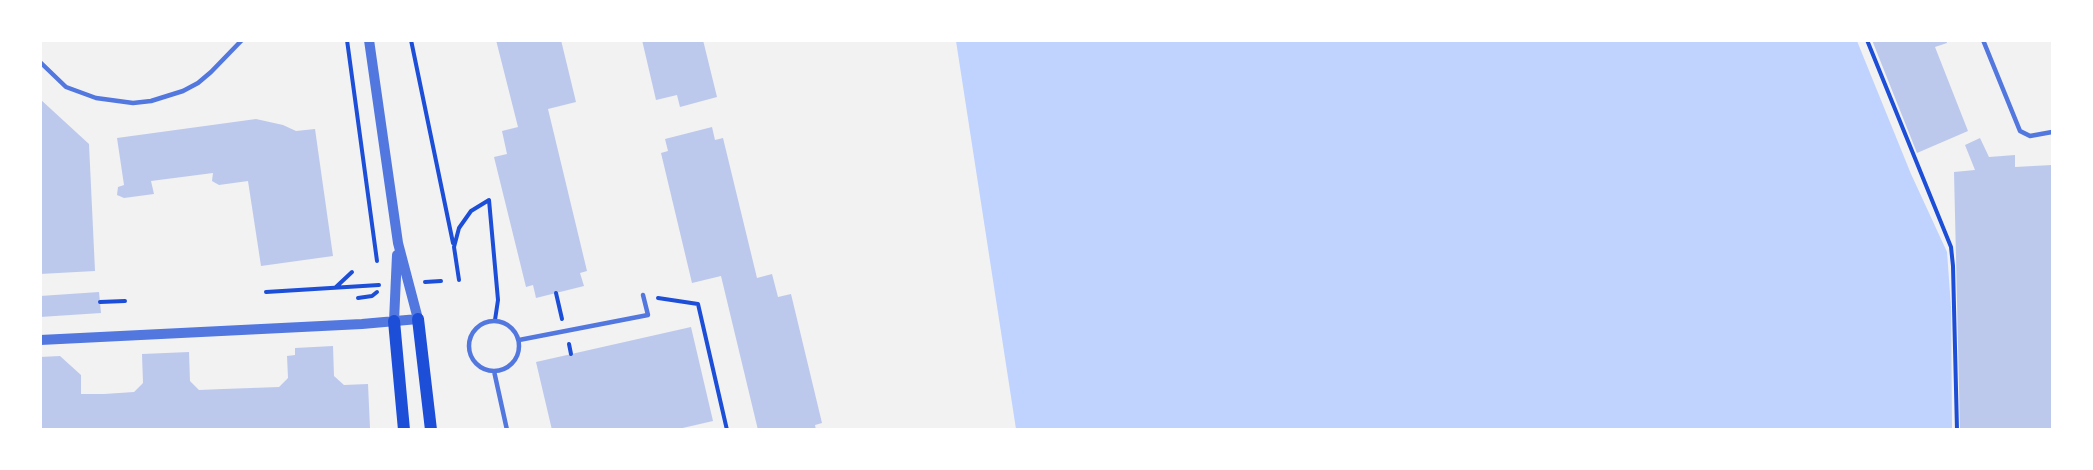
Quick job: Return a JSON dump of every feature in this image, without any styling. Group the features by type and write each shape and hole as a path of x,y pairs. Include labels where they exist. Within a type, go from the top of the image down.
{"main road":[{"path":"418,319 431,429"},
{"path":"394,321 404,429"}],"street":[{"path":"40,340 362,324 418,319 398,243 369,40"},
{"path":"394,321 398,243"}],"lane":[{"path":"40,62 66,87 96,98 133,103 151,102 183,91 198,82 242,40"},
{"path":"1983,40 2020,131 2030,136 2052,132"},
{"path":"519,340 648,315 643,295"},
{"path":"495,320 510,326 519,340 514,362 508,367 494,371 478,366 473,360 468,345 470,336 480,324 495,320"},
{"path":"494,371 507,429"}],"path":[{"path":"347,40 379,270"},
{"path":"411,40 459,280"},
{"path":"1867,40 1951,246 1957,429"},
{"path":"454,247 464,219 471,211 489,200 498,300 495,320"},
{"path":"266,292 335,288 352,272"},
{"path":"358,298 372,296 376,293 380,288 380,281"},
{"path":"643,295 698,304 727,429 722,429"},
{"path":"100,302 125,301"}],"water":[{"path":"956,41 1857,41 1911,174 1947,252 1951,307 1952,429 1016,429"}],"building":[{"path":"496,40 561,40 576,102 548,109 587,271 580,273 584,286 536,298 533,285 526,287 494,157 507,154 502,131 518,127"},
{"path":"642,40 703,40 717,97 680,107 677,95 656,100"},
{"path":"1872,40 1946,40 1947,43 1935,47 1968,131 1917,153"},
{"path":"40,99 89,144 95,271 40,274"},
{"path":"256,119 283,125 296,131 315,129 333,256 261,266 248,181 219,185 212,181 213,173 151,181 154,194 124,198 117,195 118,187 124,185 117,138"},
{"path":"712,127 715,140 723,138 757,278 772,274 778,297 791,294 822,423 815,425 816,430 758,430 721,276 692,283 661,153 668,151 665,139"},
{"path":"1980,138 1989,157 2015,155 2015,167 2052,165 2052,430 1960,430 1954,172 1975,170 1965,145"},
{"path":"99,292 101,313 40,317 40,296"},
{"path":"691,327 713,421 674,430 552,430 536,362"},
{"path":"333,346 334,376 344,385 368,384 370,428 40,430 40,357 60,356 81,375 81,394 104,394 134,392 143,383 142,354 189,352 190,381 199,390 279,387 288,378 287,356 295,355 295,348"}]}
